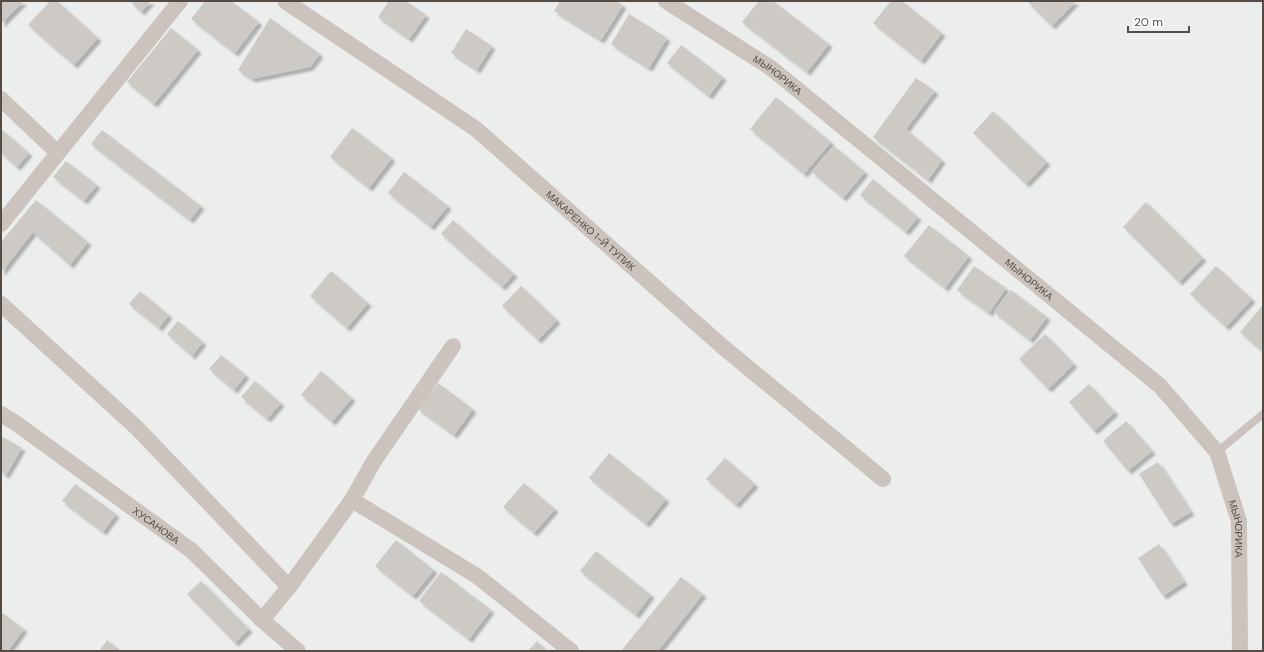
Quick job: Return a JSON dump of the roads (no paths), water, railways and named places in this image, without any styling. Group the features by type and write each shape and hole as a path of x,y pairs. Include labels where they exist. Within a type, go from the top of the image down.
{"street":[{"path":"1,224 180,1"},
{"name":"МАКАРЕНКО 1-Й ТУПИК","path":"285,1 476,129 722,347 883,480"},
{"name":"МЫНОРИКА","path":"666,1 771,68 1160,386 1217,452 1239,521 1240,651"},
{"path":"1,99 58,153"},
{"path":"1,304 137,428 289,587"},
{"path":"262,620 289,587 352,500 374,461 453,346"},
{"name":"ХУСАНОВА","path":"1,414 17,424 192,552 262,620 298,651"},
{"path":"352,500 477,576 571,651"}],"lane":[{"path":"1217,452 1263,414"}]}
